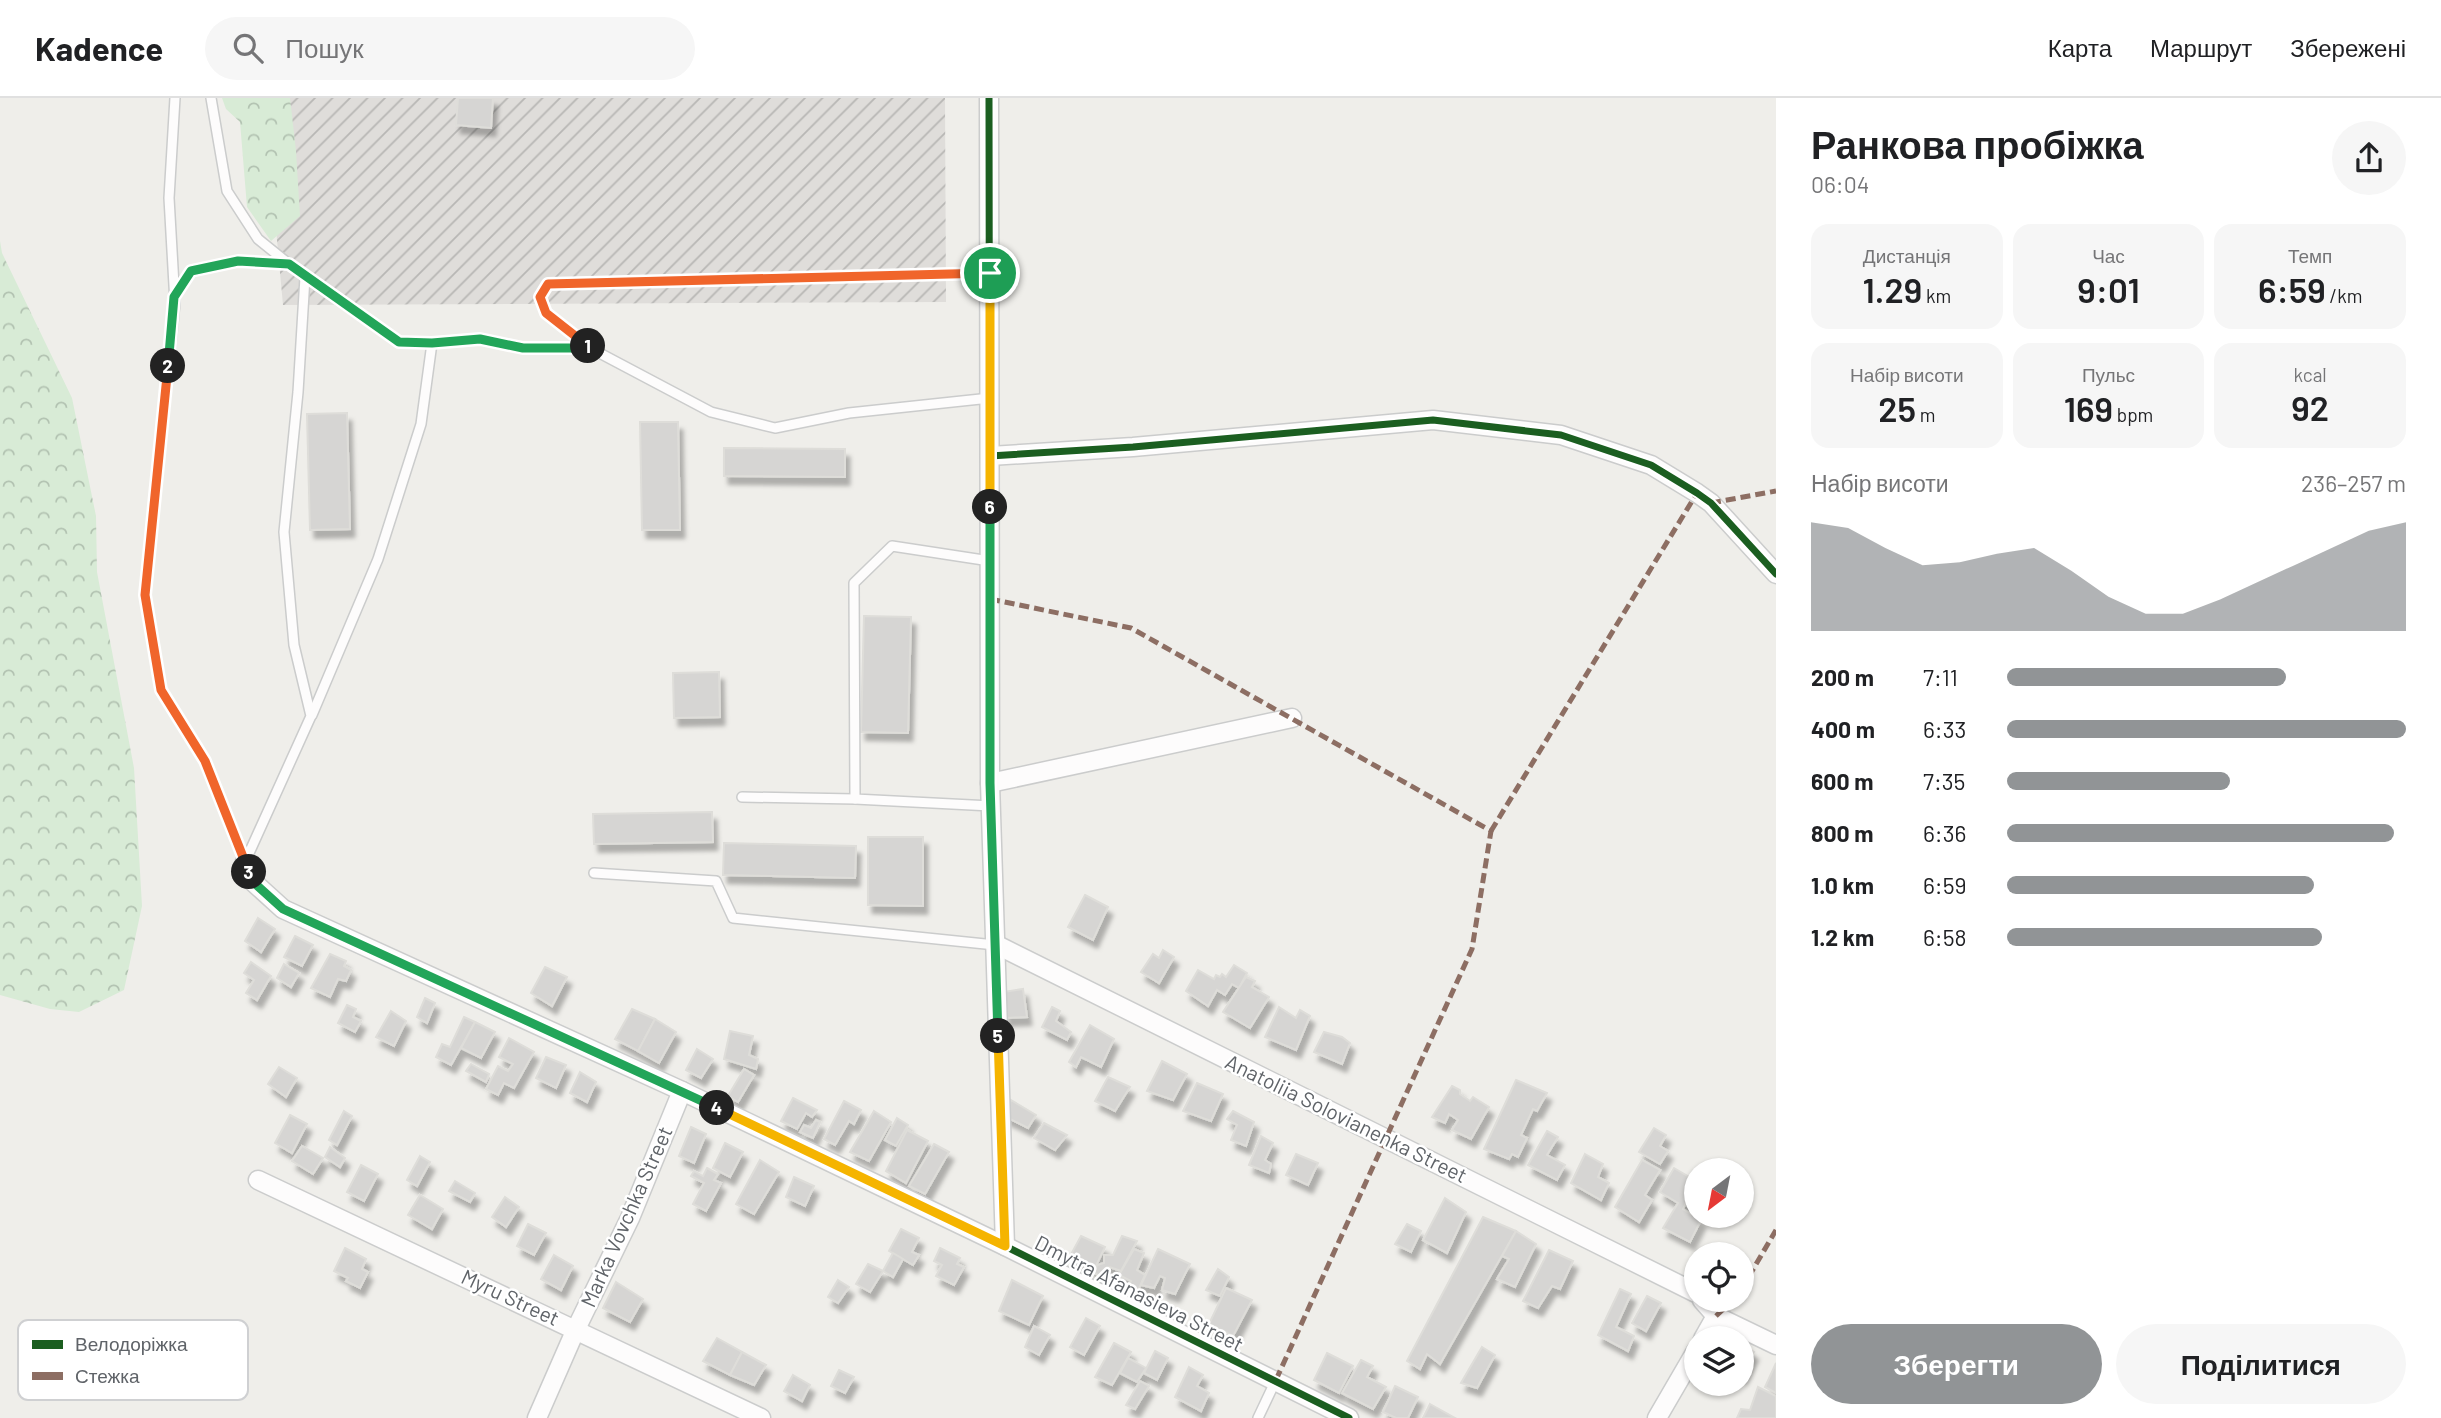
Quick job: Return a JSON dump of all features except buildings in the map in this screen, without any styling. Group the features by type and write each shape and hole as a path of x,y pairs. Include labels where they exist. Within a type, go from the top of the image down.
{"street":[{"path":"989,98 990,783 1005,1246"},
{"path":"990,456 1133,447 1433,420 1561,435 1651,465 1697,493 1712,503 1776,574"},
{"path":"990,783 1292,718"},
{"name":"Dmytra Afanasieva Street","path":"245,862 251,880 283,909 682,1091 1005,1246 1349,1418"},
{"name":"Anatoliia Solovianenka Street","path":"997,945 1684,1287"},
{"name":"Marka Vovchka Street","path":"537,1418 576,1329 630,1218 682,1091"},
{"name":"Myru Street","path":"258,1180 761,1418"},
{"path":"1712,1312 1776,1345"},
{"path":"1710,1326 1716,1316"},
{"path":"1657,1418 1684,1372"}],"lane":[{"path":"175,98 169,198 174,297 145,595 161,690 205,761 245,862"},
{"path":"211,98 227,191 258,239 305,277 399,342 432,343 480,339 523,348 590,348"},
{"path":"174,297 191,271 238,261 289,264"},
{"path":"990,273 548,284 540,297 546,313 590,348 711,412 775,428 849,413 990,398"},
{"path":"305,277 298,393 284,532 294,645 311,716"},
{"path":"245,862 378,559 421,424 432,343"},
{"path":"855,799 854,583 892,546 990,561"},
{"path":"742,797 991,806"},
{"path":"594,873 716,881 733,918 997,945"},
{"path":"1258,1418 1275,1382"}],"shaded area":[{"path":"264,98 945,98 946,302 283,305"}],"green space":[{"path":"222,98 290,98 300,216 271,241 247,207 240,122 226,109"},
{"path":"0,241 2,253 72,398 96,516 97,572 134,768 142,906 124,990 79,1012 50,1009 0,995"}],"marked path":[{"path":"1711,503 1776,491"},
{"path":"1491,831 1697,493"},
{"path":"990,599 1131,628 1491,831 1472,949 1275,1382"},
{"path":"1754,1268 1776,1230"},
{"path":"1716,1316 1720,1312"}],"cycle path":[{"path":"989,98 990,783 1005,1246"},
{"path":"990,456 1133,447 1433,420 1561,435 1651,465 1697,493 1711,503 1776,574"},
{"path":"245,862 251,880 283,909 682,1091 1005,1246 1349,1418"}],"route":[{"path":"238,261 289,264 399,342 432,343 480,339 523,348 590,348 546,313 540,297 548,284 990,273 990,783 1005,1246 682,1091 283,909 251,880 205,761 161,690 145,595 174,297 191,271 238,261"}]}
